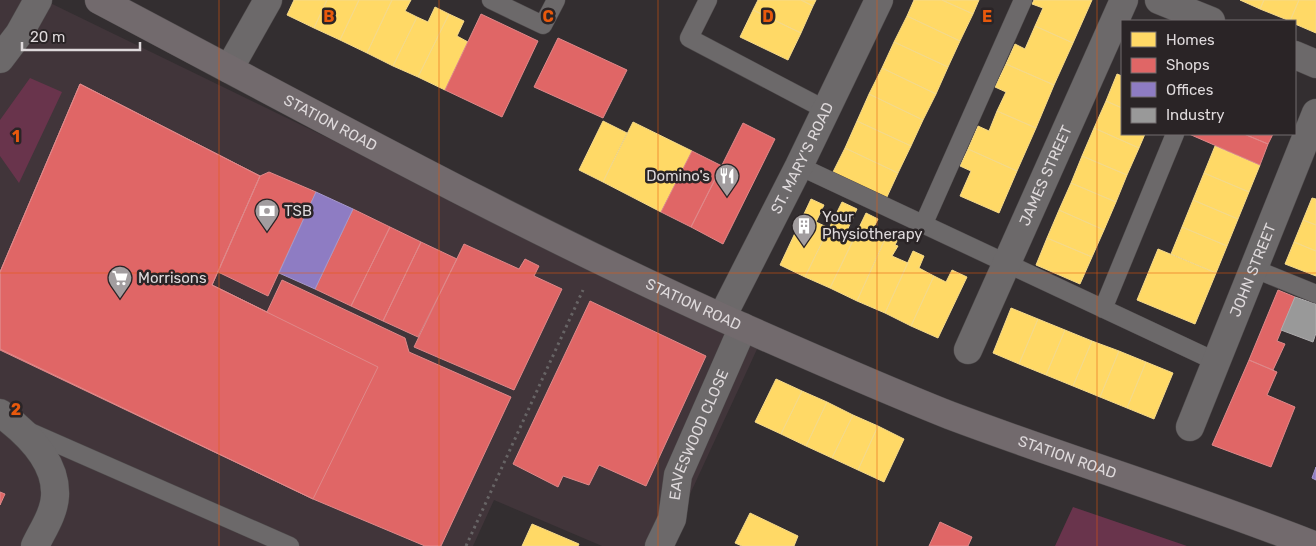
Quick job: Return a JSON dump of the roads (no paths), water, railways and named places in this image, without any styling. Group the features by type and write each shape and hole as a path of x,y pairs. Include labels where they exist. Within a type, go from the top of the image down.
{"main road":[{"name":"STATION ROAD","path":"99,0 348,134 598,258 733,322 947,414 1100,470 1235,514 1316,546"}],"street":[{"path":"0,59 19,34 38,0"},
{"path":"229,69 268,0"},
{"name":"ST. MARY'S ROAD","path":"733,322 799,166 879,0"},
{"name":"JAMES STREET","path":"968,350 1124,0"},
{"path":"1159,0 1209,20"},
{"path":"1296,55 1316,64"},
{"name":"JOHN STREET","path":"1190,427 1316,113"},
{"name":"EAVESWOOD CLOSE","path":"660,546 672,519 678,476 733,322"},
{"path":"11,421 48,461 51,472 55,497 49,517 35,546"}],"lane":[{"path":"491,0 543,25 556,0"},
{"path":"708,0 689,38 826,110"},
{"path":"924,224 1023,0"},
{"path":"1103,309 1175,135"},
{"path":"799,166 1217,362"},
{"path":"1255,269 1316,294"},
{"path":"11,421 258,540 290,546"}],"place":[{"name":"Domino's","path":"727,197"},
{"name":"TSB","path":"267,232"},
{"name":"Your Physiotherapy","path":"804,247"},
{"name":"Morrisons","path":"120,299"}]}
